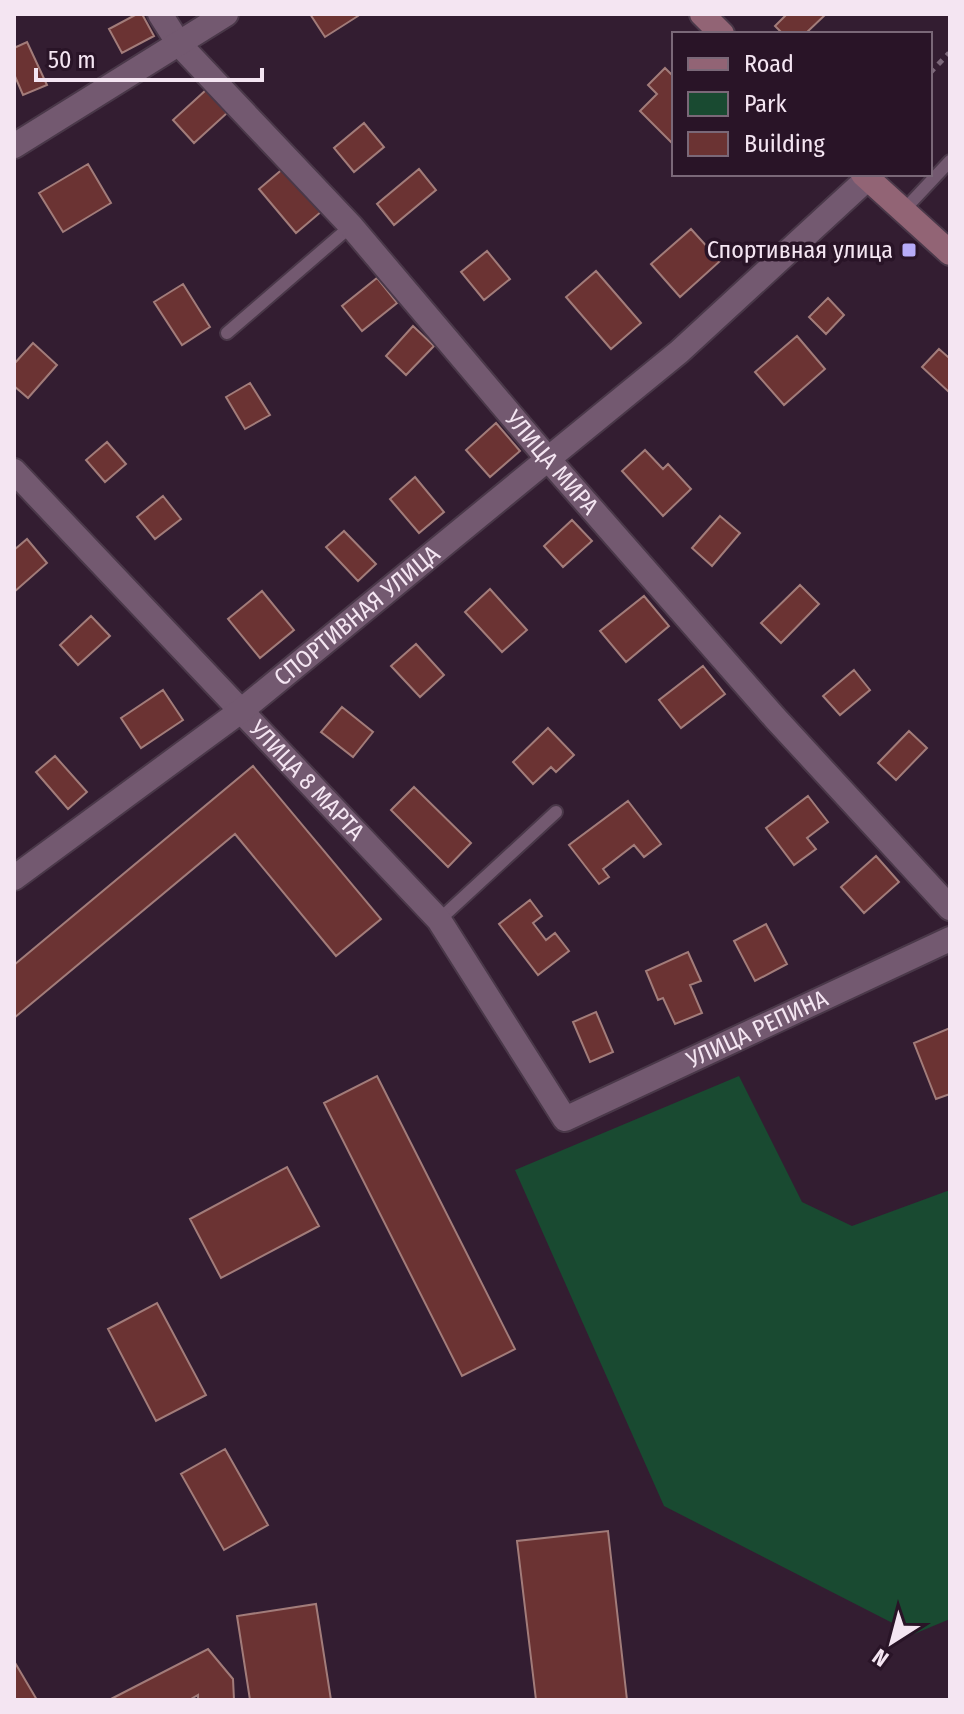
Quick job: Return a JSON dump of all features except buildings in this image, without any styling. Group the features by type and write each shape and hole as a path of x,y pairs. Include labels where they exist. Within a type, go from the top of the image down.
{"main road":[{"path":"702,14 720,32"},
{"path":"865,176 950,253"}],"street":[{"name":"УЛИЦА МИРА","path":"160,14 179,44 351,226 548,459 775,718 950,908"},
{"path":"14,146 226,14"},
{"name":"СПОРТИВНАЯ УЛИЦА","path":"14,878 242,710 679,352 865,176"},
{"name":"УЛИЦА 8 МАРТА","path":"14,471 439,920 565,1119"},
{"name":"УЛИЦА РЕПИНА","path":"565,1119 950,939"}],"lane":[{"path":"903,211 950,161"},
{"path":"227,333 351,226"},
{"path":"439,920 556,812"}],"path":[{"path":"932,71 949,53"}],"green space":[{"path":"739,1076 802,1202 852,1226 950,1190 950,1619 914,1634 664,1506 515,1170"}],"place":[{"name":"Спортивная улица","path":"909,250"}]}
